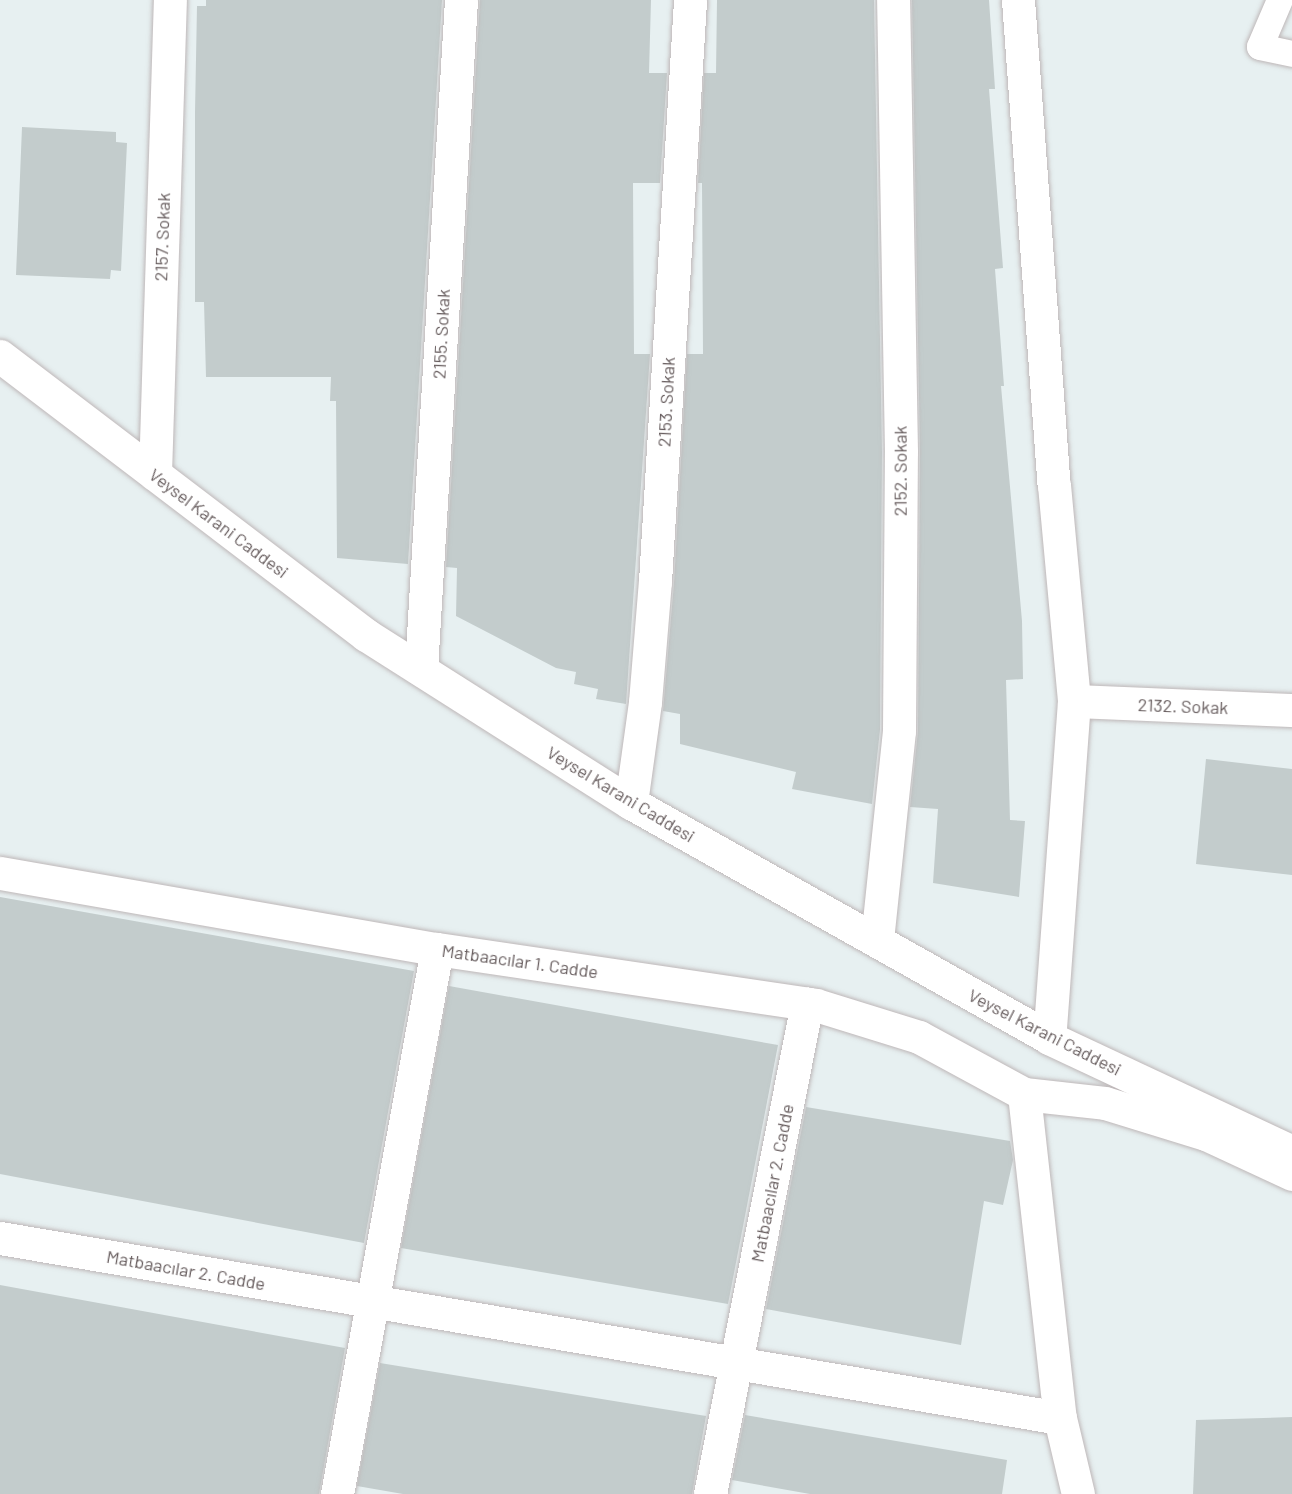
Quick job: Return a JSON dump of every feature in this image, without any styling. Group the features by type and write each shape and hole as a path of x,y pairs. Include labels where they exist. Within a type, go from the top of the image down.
{"street":[{"name":"2157. Sokak","path":"155,474 170,0"},
{"name":"2155. Sokak","path":"421,669 461,0"},
{"name":"2153. Sokak","path":"631,803 645,702 655,581 690,0"},
{"name":"2152. Sokak","path":"877,940 899,730 901,452 893,0"},
{"path":"1018,0 1054,485 1074,701 1049,1038"},
{"name":"Veysel Karani Caddesi","path":"0,356 366,635 631,803 1049,1038 1292,1152"},
{"name":"2132. Sokak","path":"1074,701 1292,710"},
{"name":"Matbaacılar 1. Cadde","path":"0,873 437,949 807,1004 919,1037 1024,1094"},
{"path":"337,1494 437,949"},
{"name":"Matbaacılar 2. Cadde","path":"711,1494 807,1004"},
{"path":"1078,1494 1060,1418 1024,1094 1105,1103 1206,1134 1292,1174"},
{"name":"Matbaacılar 2. Cadde","path":"0,1238 1060,1418"}],"lane":[{"path":"1280,0 1260,47 1292,54"}],"building":[{"path":"206,0 442,0 408,564 337,558 336,401 330,401 331,377 206,377 204,302 195,302 195,112 197,6 206,6"},
{"path":"480,0 651,0 649,73 667,73 660,183 633,183 634,354 650,354 626,704 596,699 598,689 574,684 576,672 556,668 456,616 457,568 446,567"},
{"path":"717,0 874,0 882,452 880,730 872,804 792,789 796,772 680,744 680,714 663,711 674,583 687,354 703,354 702,183 698,183 704,73 716,73"},
{"path":"912,0 989,0 995,89 989,89 1003,268 995,269 1004,386 1001,386 1022,621 1023,679 1006,680 1010,820 1025,821 1019,897 933,883 938,809 910,807 918,731 920,452"},
{"path":"22,127 116,132 116,142 127,143 121,271 111,270 110,279 16,275"},
{"path":"1206,759 1292,769 1292,875 1196,864"},
{"path":"0,897 414,971 364,1243 0,1174"},
{"path":"449,986 778,1045 728,1304 401,1248"},
{"path":"806,1107 1010,1141 1013,1160 1003,1205 984,1201 961,1345 766,1309"},
{"path":"0,1285 345,1348 319,1494 0,1494"},
{"path":"380,1363 706,1416 692,1494 403,1494 357,1486"},
{"path":"745,1415 1007,1460 1002,1494 810,1494 732,1480"},
{"path":"1292,1417 1292,1494 1193,1494 1196,1420"}]}
